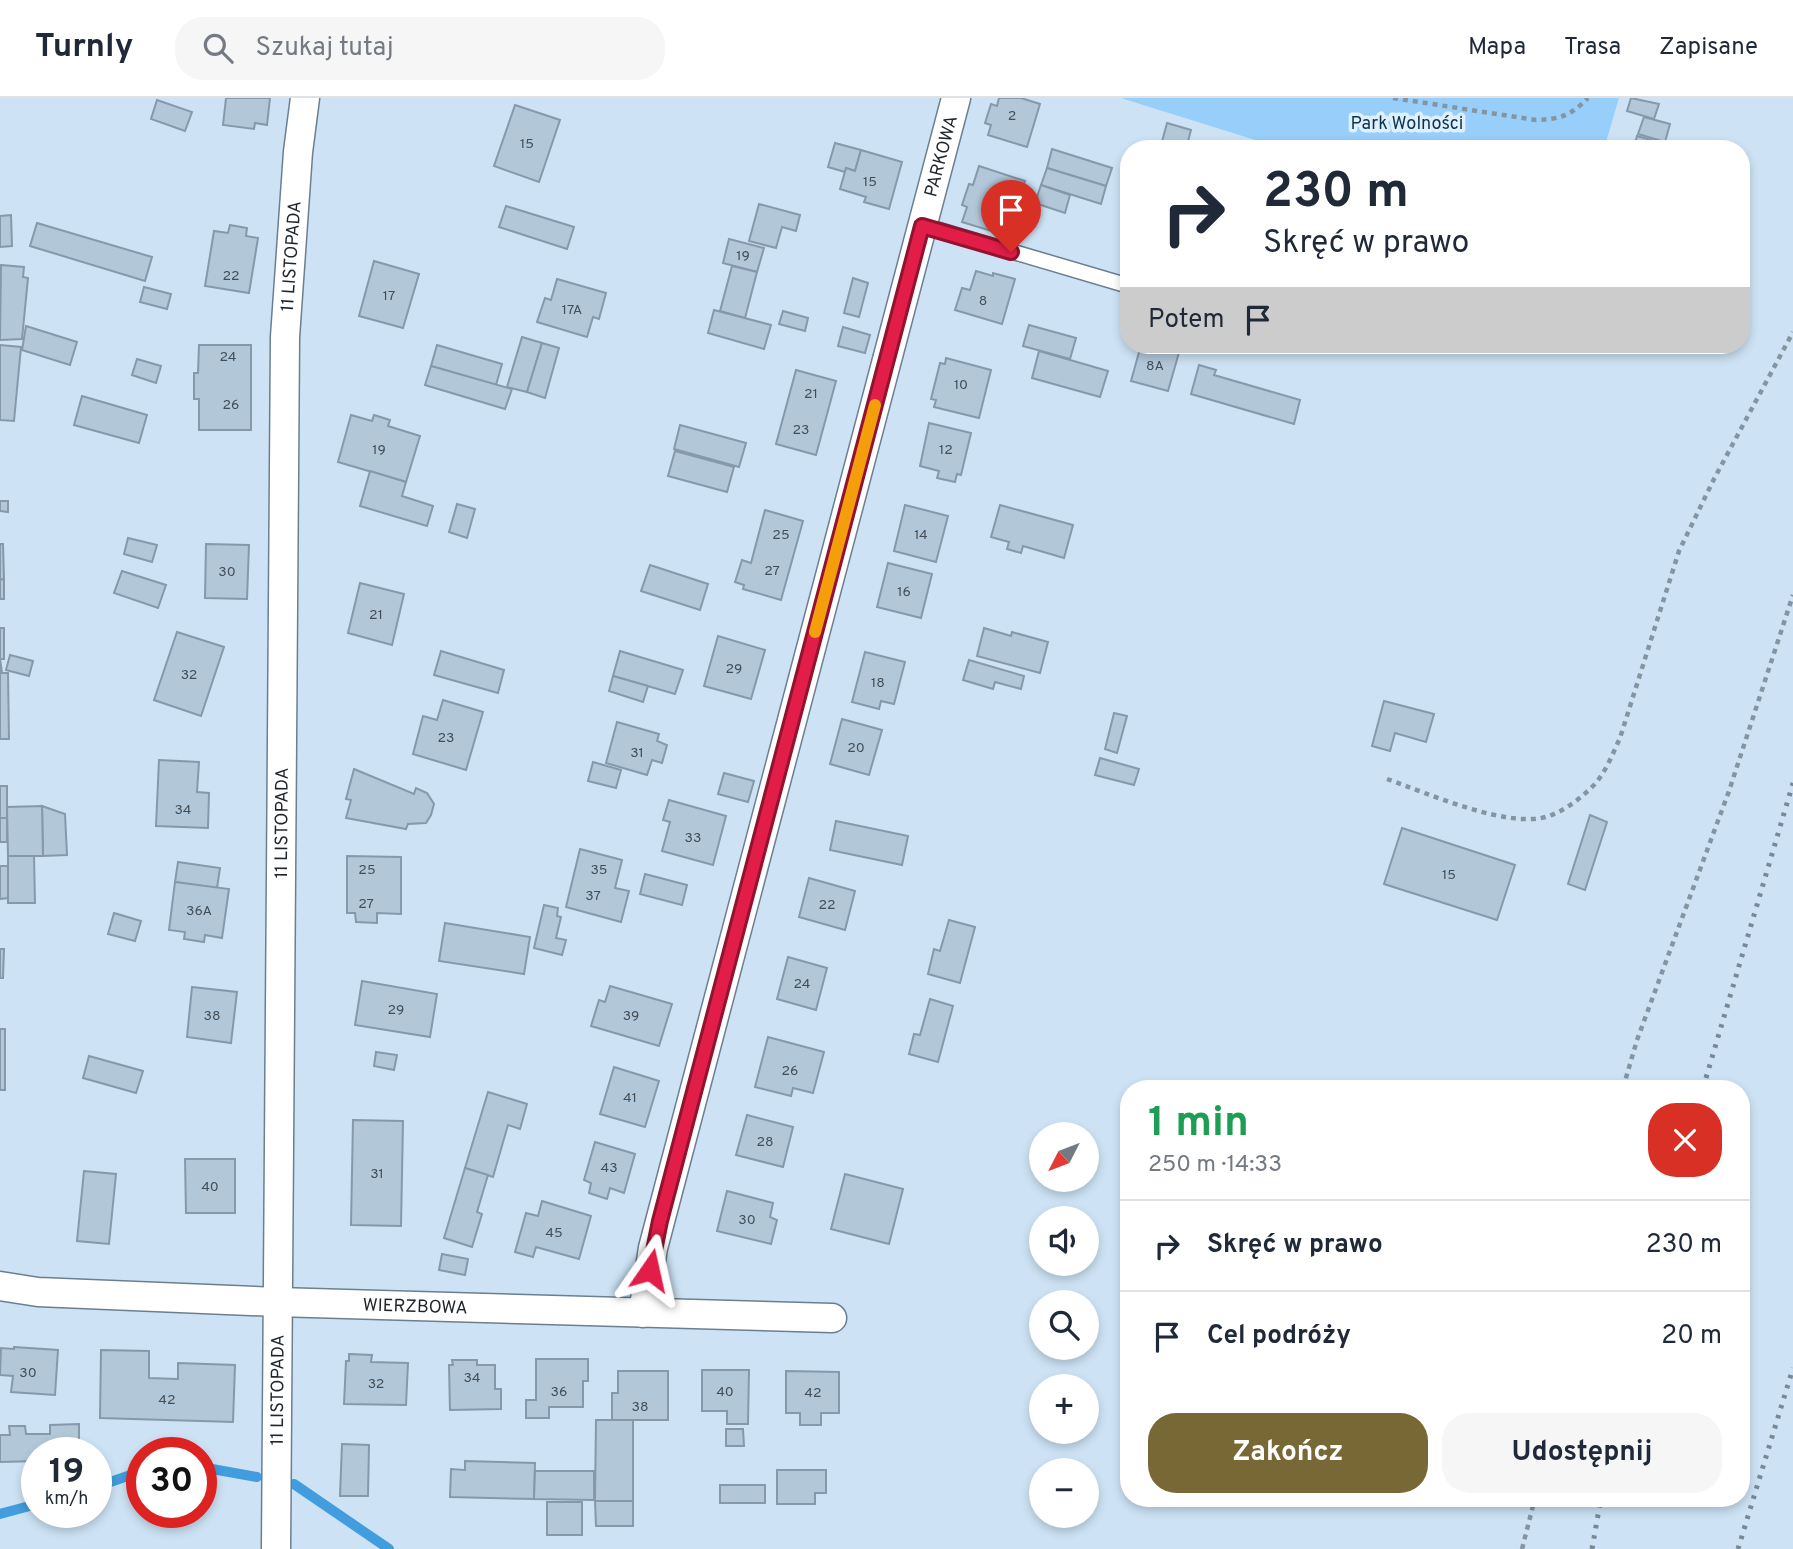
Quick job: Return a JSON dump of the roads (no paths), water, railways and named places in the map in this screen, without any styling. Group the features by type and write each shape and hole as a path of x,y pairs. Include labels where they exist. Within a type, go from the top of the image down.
{"street":[{"name":"11 LISTOPADA","path":"276,1549 285,337 304,98"},
{"name":"PARKOWA","path":"643,1313 653,1248 956,98"},
{"name":"WIERZBOWA","path":"0,1286 38,1292 277,1302 832,1318"}],"lane":[{"path":"922,226 1120,283"}],"waterway":[{"path":"217,1470 257,1477"},
{"path":"112,1481 126,1477"},
{"path":"294,1484 389,1549"},
{"path":"0,1514 21,1508"}],"railway":[{"path":"1705,1080 1793,783"},
{"path":"1738,1549 1793,1368"},
{"path":"1592,1549 1599,1507"}],"park label":[{"name":"Park Wolności","path":"1407,123"}]}
